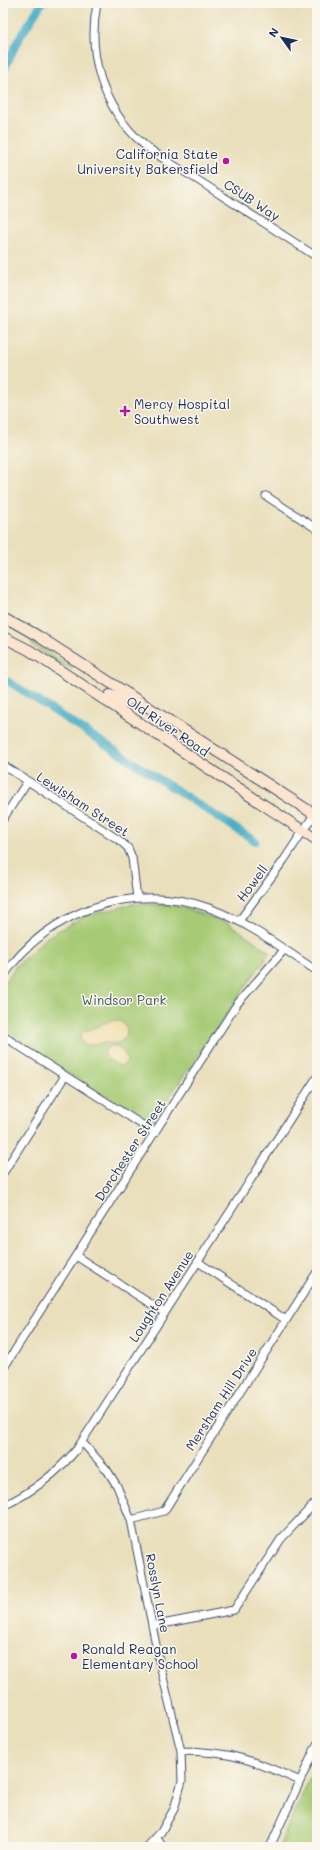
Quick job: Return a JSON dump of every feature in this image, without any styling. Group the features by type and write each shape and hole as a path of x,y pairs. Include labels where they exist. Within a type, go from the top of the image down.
{"main road":[{"name":"Old River Road","path":"3,616 38,636 316,813"},
{"name":"Old River Road","path":"3,636 29,650 317,840"},
{"path":"69,676 85,678 120,702 126,702 134,698"}],"street":[{"name":"CSUB Way","path":"97,3 93,32 96,65 101,84 109,102 127,128 155,152 317,257"},
{"path":"266,496 317,529"},
{"name":"Lewisham Street","path":"3,766 118,840 128,848 132,858 137,898"},
{"path":"3,819 27,782"},
{"name":"Howell","path":"239,921 284,860 316,813"},
{"path":"3,977 6,966 37,939 65,920 99,905 137,898 157,898 191,902 208,907 239,921 317,971"},
{"name":"Dorchester Street","path":"3,1369 238,1004 284,950"},
{"path":"3,1036 155,1133"},
{"path":"3,1173 65,1076"},
{"name":"Loughton Avenue","path":"3,1506 34,1489 52,1476 82,1442 317,1077"},
{"path":"76,1256 165,1313"},
{"path":"198,1262 286,1320"},
{"name":"Mersham Hill Drive","path":"131,1520 164,1510 317,1272"},
{"name":"Rosslyn Lane","path":"82,1442 96,1456 110,1476 125,1503 131,1520 152,1626 181,1751 182,1781 179,1796 168,1821 156,1839 147,1847"},
{"path":"152,1626 234,1610 280,1539 317,1501"},
{"path":"270,1847 317,1744"},
{"path":"181,1751 205,1751 241,1757 259,1762 300,1781"},
{"path":"156,1839 162,1847"}],"green space":[{"path":"32,642 73,668 72,669 50,658 32,645"},
{"name":"Windsor Park","path":"133,904 174,905 228,923 270,952 265,958 266,960 258,969 149,1126 3,1031 3,985 16,966 47,937 85,916"},
{"path":"317,1762 317,1847 279,1847 282,1840"}],"sand":[{"path":"115,1020 120,1021 126,1027 127,1031 125,1038 122,1041 117,1043 92,1045 83,1044 80,1037 84,1031"},
{"path":"109,1046 118,1048 123,1052 127,1060 124,1065 119,1066 106,1058 104,1052"}],"waterway":[{"path":"3,72 18,40 42,3"},
{"path":"3,678 255,841"}],"place":[{"name":"California State University Bakersfield","path":"226,161"},
{"name":"Mercy Hospital Southwest","path":"125,411"},
{"name":"Ronald Reagan Elementary School","path":"74,1656"}]}
